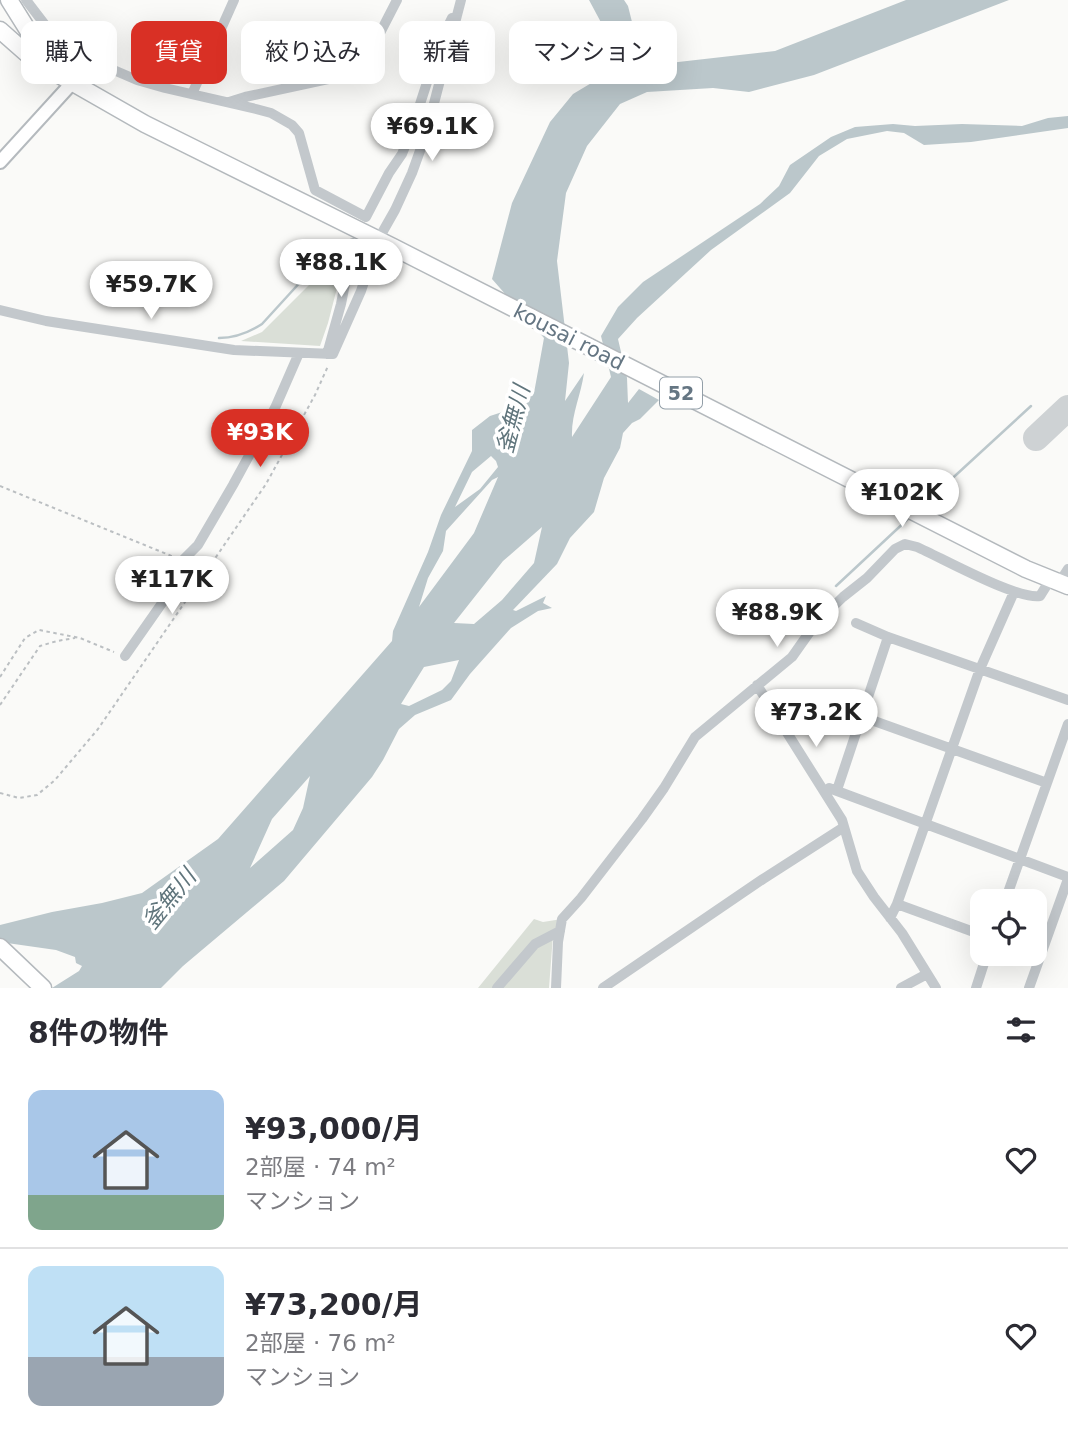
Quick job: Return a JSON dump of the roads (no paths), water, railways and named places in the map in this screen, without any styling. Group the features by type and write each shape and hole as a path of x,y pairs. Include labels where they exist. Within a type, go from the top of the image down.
{"highway":[{"name":"kousai road","path":"9,0 22,21"},
{"name":"kousai road","path":"0,30 21,49"},
{"name":"kousai road","path":"74,84 145,124 970,540 1061,580"},
{"path":"0,947 43,988"}],"main road":[{"path":"0,162 71,84"}],"street":[{"path":"26,0 42,21"},
{"path":"192,94 234,0"},
{"path":"229,103 245,97 356,73 363,66 397,0"},
{"path":"117,71 137,80 271,113 292,125 299,133 315,190 366,217 402,154 439,45 461,1"},
{"path":"330,354 385,244 395,210 412,173 426,134 461,1"},
{"path":"330,354 353,243"},
{"path":"0,310 46,321 234,350 330,354"},
{"path":"125,656 181,576 183,561 198,545 233,485 275,408 299,353"},
{"path":"556,988 562,919 664,788 695,737 792,657 816,623 895,549 905,544 917,547 1014,592 1033,597 1040,596 1061,580"},
{"path":"890,918 980,669 1014,592"},
{"path":"856,623 888,638 1068,700"},
{"path":"888,638 863,716 833,789 1068,878 1030,988"},
{"path":"757,685 842,820 857,871 902,933 936,988"},
{"path":"863,716 1047,783"},
{"path":"1009,889 1068,724"},
{"path":"603,988 844,827"},
{"path":"897,904 970,931"},
{"path":"498,988 535,944 560,931"},
{"path":"976,988 983,966"},
{"path":"901,988 928,974"}],"water":[{"path":"589,0 624,0 632,21 600,21"},
{"name":"釜無川","path":"906,0 1009,0 814,75 749,92 713,88 647,92 620,104 587,146 566,193 557,261 569,363 565,401 584,373 572,437 611,377 601,336 618,307 643,282 760,204 779,186 790,165 831,137 855,127 893,124 1022,126 1048,118 1068,116 1068,128 971,142 924,145 904,133 887,131 847,139 819,156 790,193 711,250 618,339 627,378 628,403 639,389 659,400 623,433 620,448 604,478 594,512 570,538 557,564 513,610 546,596 543,603 552,608 538,611 511,628 451,700 415,715 399,729 372,777 284,881 183,966 161,988 52,988 79,971 82,966 76,963 75,957 56,950 7,943 0,945 0,925 142,893 218,839 392,641 393,631 428,552 441,515 472,451 472,430 490,416 515,408 534,393 544,338 492,279 512,203 550,122 573,94 590,84 677,84 677,62 775,51","holes":["491,456 498,467 480,489 455,507 472,472","498,477 474,533 419,607 428,578 443,551 446,531 492,480","542,527 534,563 502,600 474,624 454,623 503,561","459,660 451,681 442,690 409,706 401,704 424,667","310,776 303,808 293,830 250,868 272,819"]}],"waterway":[{"path":"219,338 236,336 262,324 304,278 315,272 327,273"},
{"path":"920,508 1031,406"},
{"path":"836,586 910,517"}]}
